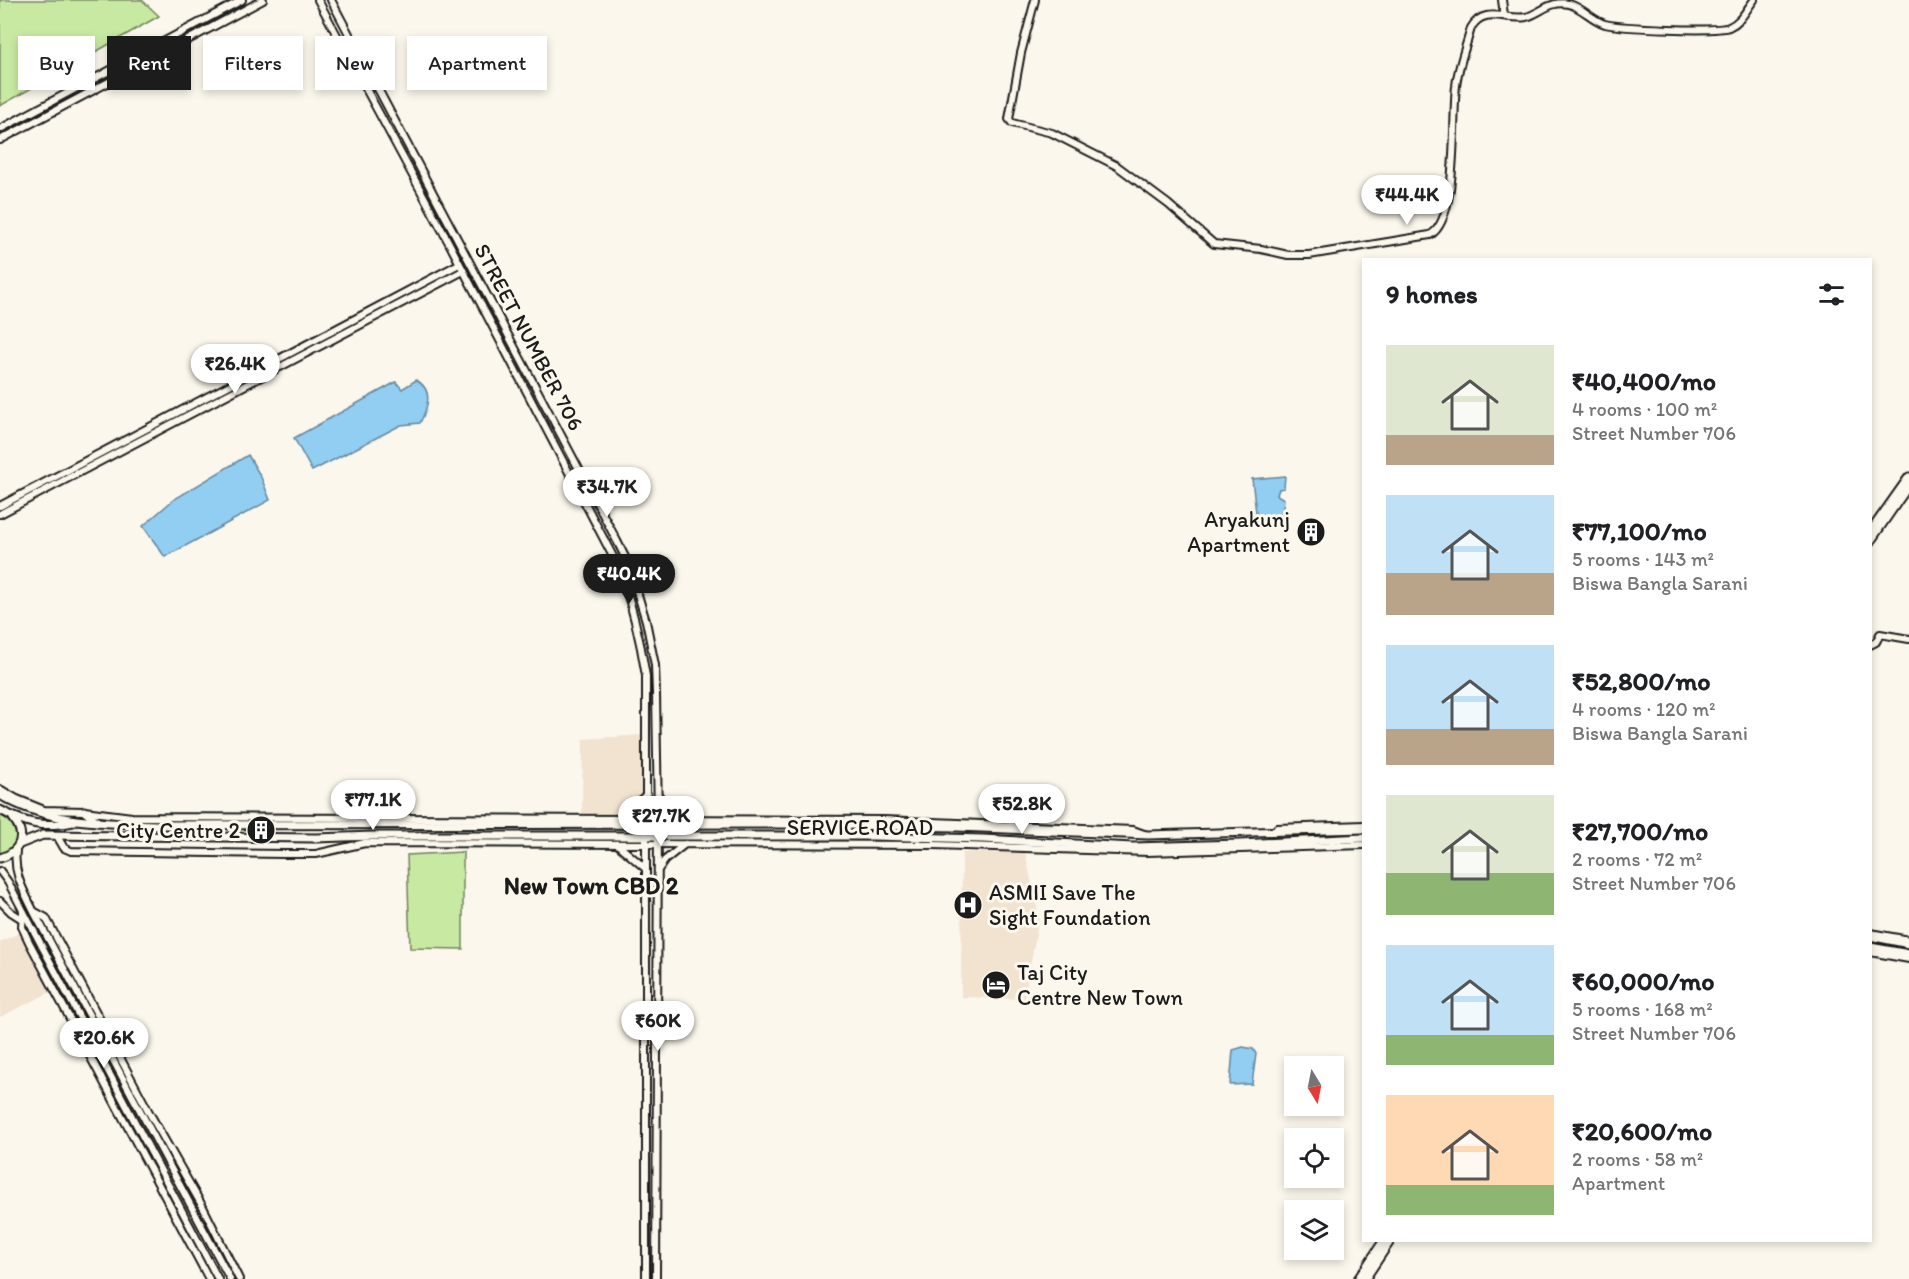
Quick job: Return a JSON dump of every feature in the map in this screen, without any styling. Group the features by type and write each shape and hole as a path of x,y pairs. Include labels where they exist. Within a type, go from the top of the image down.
{"main road":[{"path":"1872,529 1909,477"},
{"path":"1872,539 1909,486"},
{"path":"0,795 36,812 98,823 194,821 658,822 926,826 1148,836 1243,834 1362,827"},
{"path":"0,810 13,818 43,826 78,821"},
{"path":"84,810 98,823"},
{"path":"13,818 22,837 18,848"},
{"path":"0,858 37,836 316,838 373,836 646,840 884,836 994,839 1133,847 1239,847 1362,838"},
{"path":"1872,934 1909,942"},
{"path":"1872,947 1909,954"},
{"path":"1358,1279 1383,1242"},
{"path":"1365,1279 1390,1242"}],"street":[{"path":"0,129 242,0"},
{"path":"0,140 263,0"},
{"name":"STREET NUMBER 706","path":"318,0 620,570 640,637 646,676 646,1279"},
{"name":"STREET NUMBER 706","path":"331,0 629,565 646,621 655,665 658,795 656,1279"},
{"path":"1035,0 1020,53 1011,98 1009,119 1012,123 1052,133 1117,166 1168,204 1214,244 1297,256 1339,251 1436,232 1448,207 1454,144 1453,113 1456,83 1471,28 1473,23 1481,18 1504,15 1526,17 1544,7 1569,4 1584,10 1599,21 1614,26 1722,29 1738,22 1754,0"},
{"path":"1502,0 1504,15"},
{"path":"0,514 34,492 461,268"},
{"path":"0,506 34,492"},
{"path":"1872,644 1876,642 1880,634 1909,639"},
{"path":"0,789 44,810 84,810 132,817 194,821"},
{"path":"620,819 647,794"},
{"path":"658,795 682,819"},
{"path":"334,822 620,819 646,822"},
{"path":"658,822 682,819 957,823 1133,830 1148,836"},
{"path":"1239,847 1243,834"},
{"path":"57,836 67,850 87,852 316,854 365,843 615,843 646,840"},
{"name":"SERVICE ROAD","path":"658,840 685,844 934,845 1149,852 1239,847 1362,845"},
{"path":"615,843 625,849 646,869"},
{"path":"657,872 665,860 685,844"},
{"path":"18,848 16,875 34,912 230,1279"},
{"path":"0,871 218,1279"},
{"path":"0,901 11,912 23,916"},
{"path":"34,912 46,918 150,1114 204,1209 239,1279"},
{"path":"23,916 22,927 29,942 209,1279"},
{"path":"1872,952 1909,959"}],"shaded area":[{"path":"642,735 641,792 619,814 582,813 583,739"},
{"path":"1025,852 1039,918 1024,999 961,997 962,853"},
{"path":"21,932 53,991 0,1017 0,942"}],"green space":[{"path":"0,0 142,0 159,16 124,36 107,36 107,45 95,52 95,36 18,36 18,90 28,90 0,106"},
{"path":"0,814 11,823 17,836 14,847 0,855"},
{"path":"463,852 463,949 410,948 407,855"}],"water":[{"path":"416,380 422,384 428,399 420,423 401,425 312,471 294,438 396,382 402,389"},
{"path":"248,455 261,477 270,500 165,557 143,526 173,500"},
{"path":"1285,476 1284,488 1279,489 1277,495 1284,499 1283,509 1276,525 1264,527 1257,522 1252,479"},
{"path":"1243,1047 1253,1049 1256,1054 1252,1084 1230,1085 1233,1050"}],"place":[{"name":"Aryakunj Apartment","path":"1311,532"},
{"name":"City Centre 2","path":"261,830"},
{"name":"ASMII Save The Sight Foundation","path":"968,905"},
{"name":"Taj City Centre New Town","path":"996,985"}],"district":[{"name":"New Town CBD 2","path":"591,885"}]}
